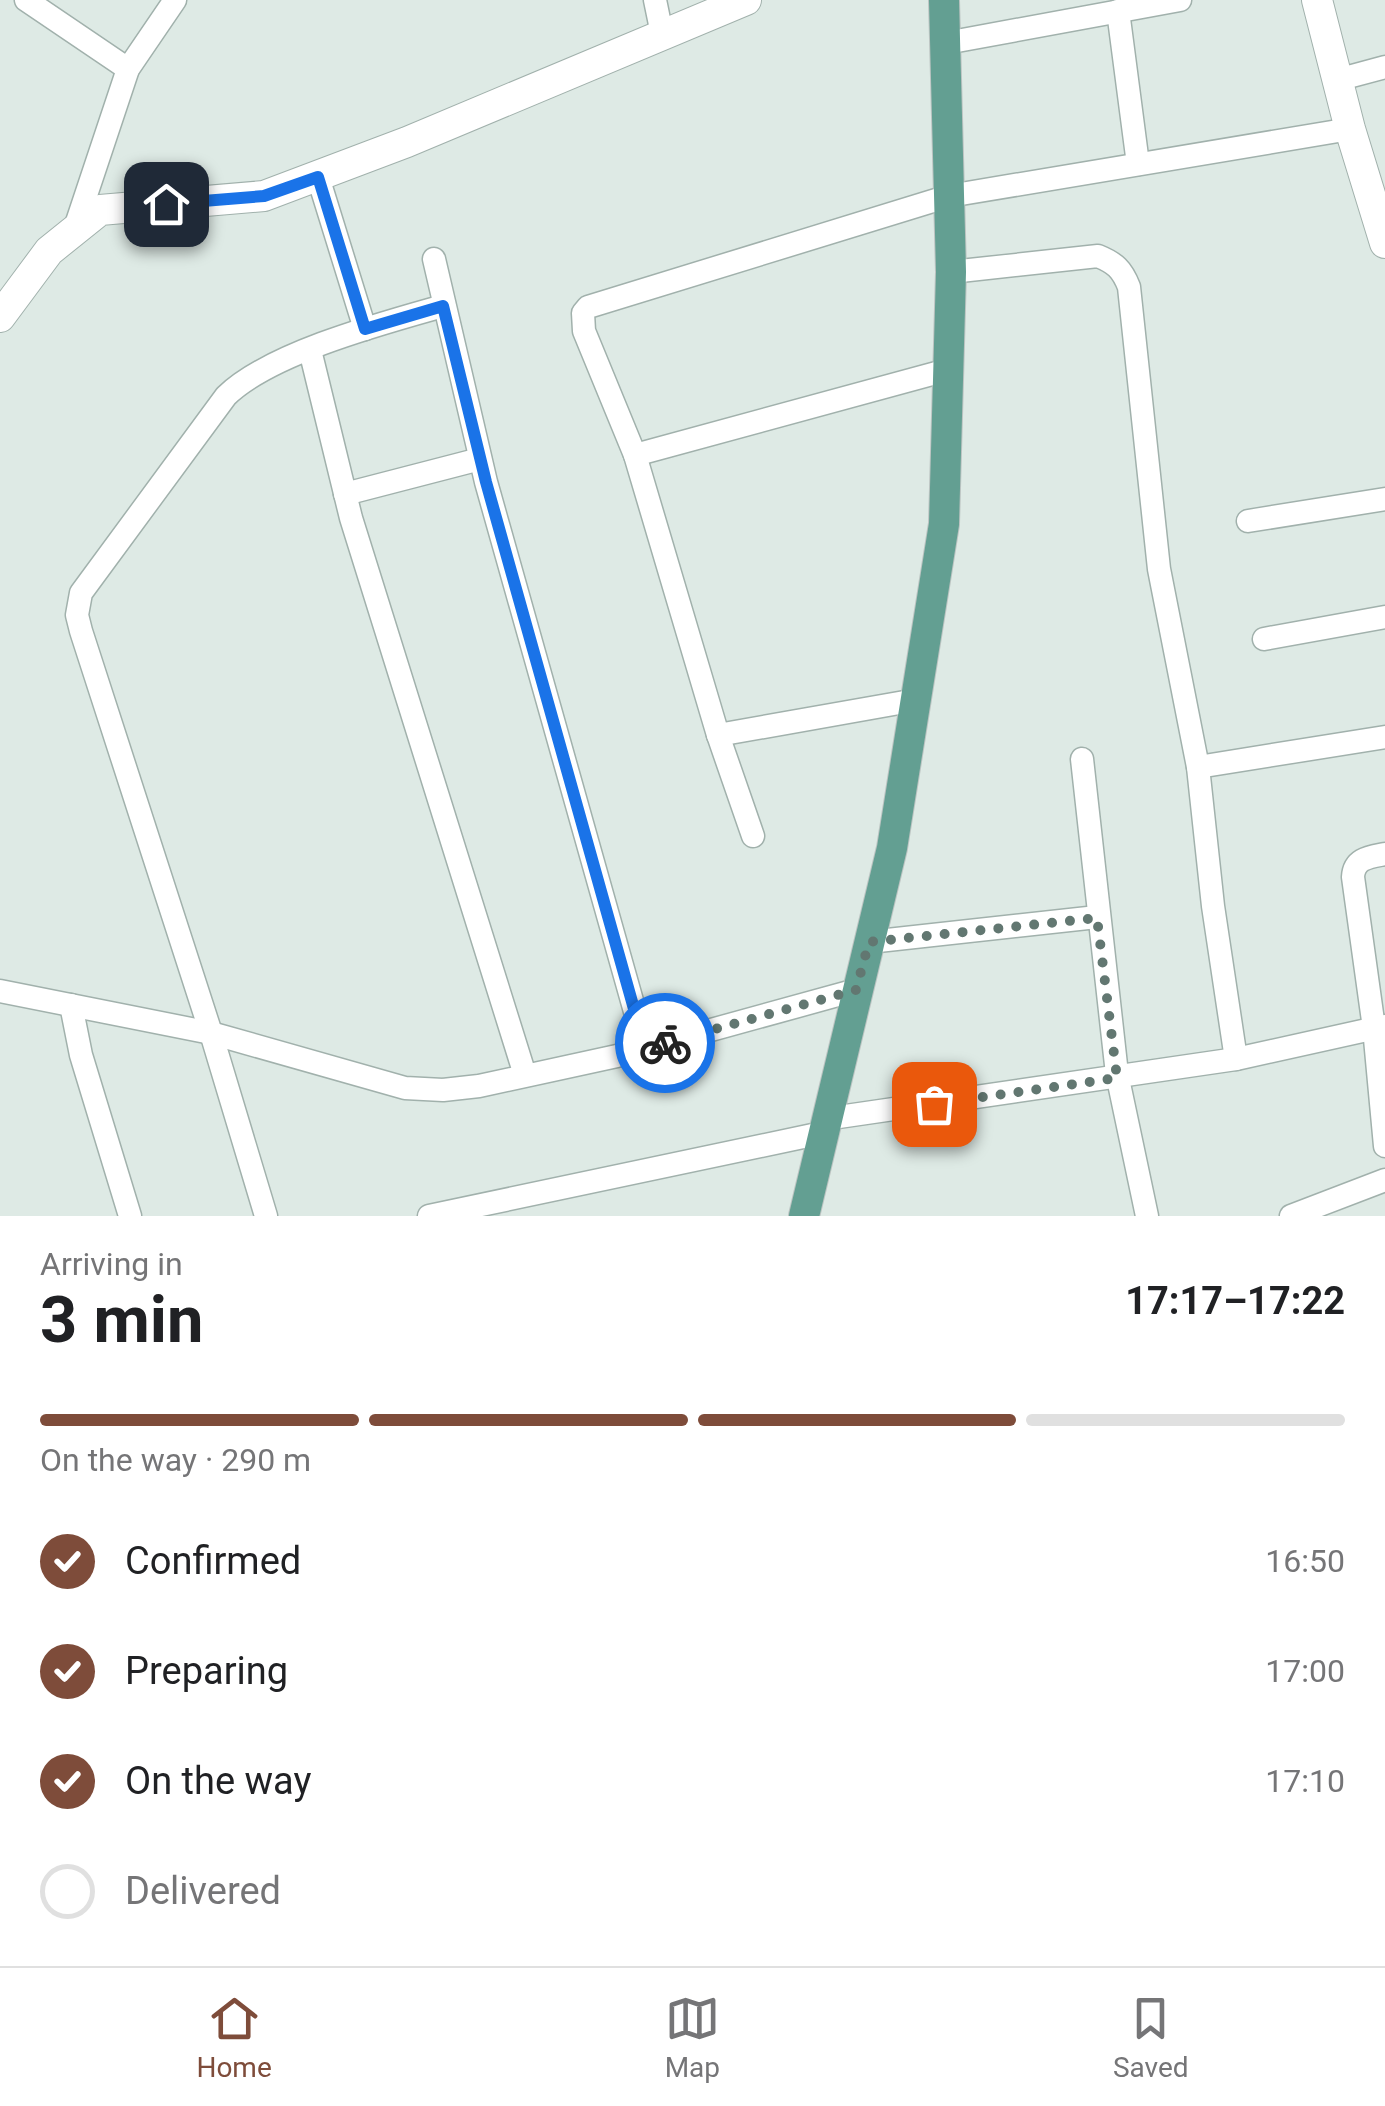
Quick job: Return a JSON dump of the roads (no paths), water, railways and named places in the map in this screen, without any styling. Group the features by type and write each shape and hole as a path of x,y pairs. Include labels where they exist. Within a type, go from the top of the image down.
{"main road":[{"path":"804,1216 892,848 944,524 951,272 944,0"}],"street":[{"path":"26,0 128,69"},
{"path":"74,230 128,69 176,0"},
{"path":"655,0 662,34"},
{"path":"0,317 48,250 100,210 264,196 746,0"},
{"path":"946,43 1180,0"},
{"path":"1316,0 1350,129 1382,224"},
{"path":"1118,11 1138,164"},
{"path":"1337,80 1385,67"},
{"path":"753,836 718,735 636,455 584,331 583,313 588,307 950,196 1350,129"},
{"path":"318,177 365,329"},
{"path":"951,272 1098,256 1114,262 1129,286 1159,569 1198,767 1213,906 1236,1059"},
{"path":"434,259 480,458 645,1048"},
{"path":"266,1216 81,631 78,604 81,593 226,396 251,375 365,329 443,306"},
{"path":"310,350 345,494 525,1075"},
{"path":"636,455 946,370"},
{"path":"345,494 480,458"},
{"path":"1248,521 1385,499"},
{"path":"1264,639 1385,618"},
{"path":"718,735 916,700"},
{"path":"1198,767 1385,737"},
{"path":"1082,759 1117,1078 1147,1216"},
{"path":"1385,854 1365,858 1353,869 1380,1027 1385,1146"},
{"path":"869,942 1097,918"},
{"path":"0,991 211,1034 406,1088 444,1090 645,1048 856,990"},
{"path":"71,1005 81,1056 130,1216"},
{"path":"430,1216 823,1126 1236,1059 1380,1027"},
{"path":"1291,1216 1385,1180"}]}
